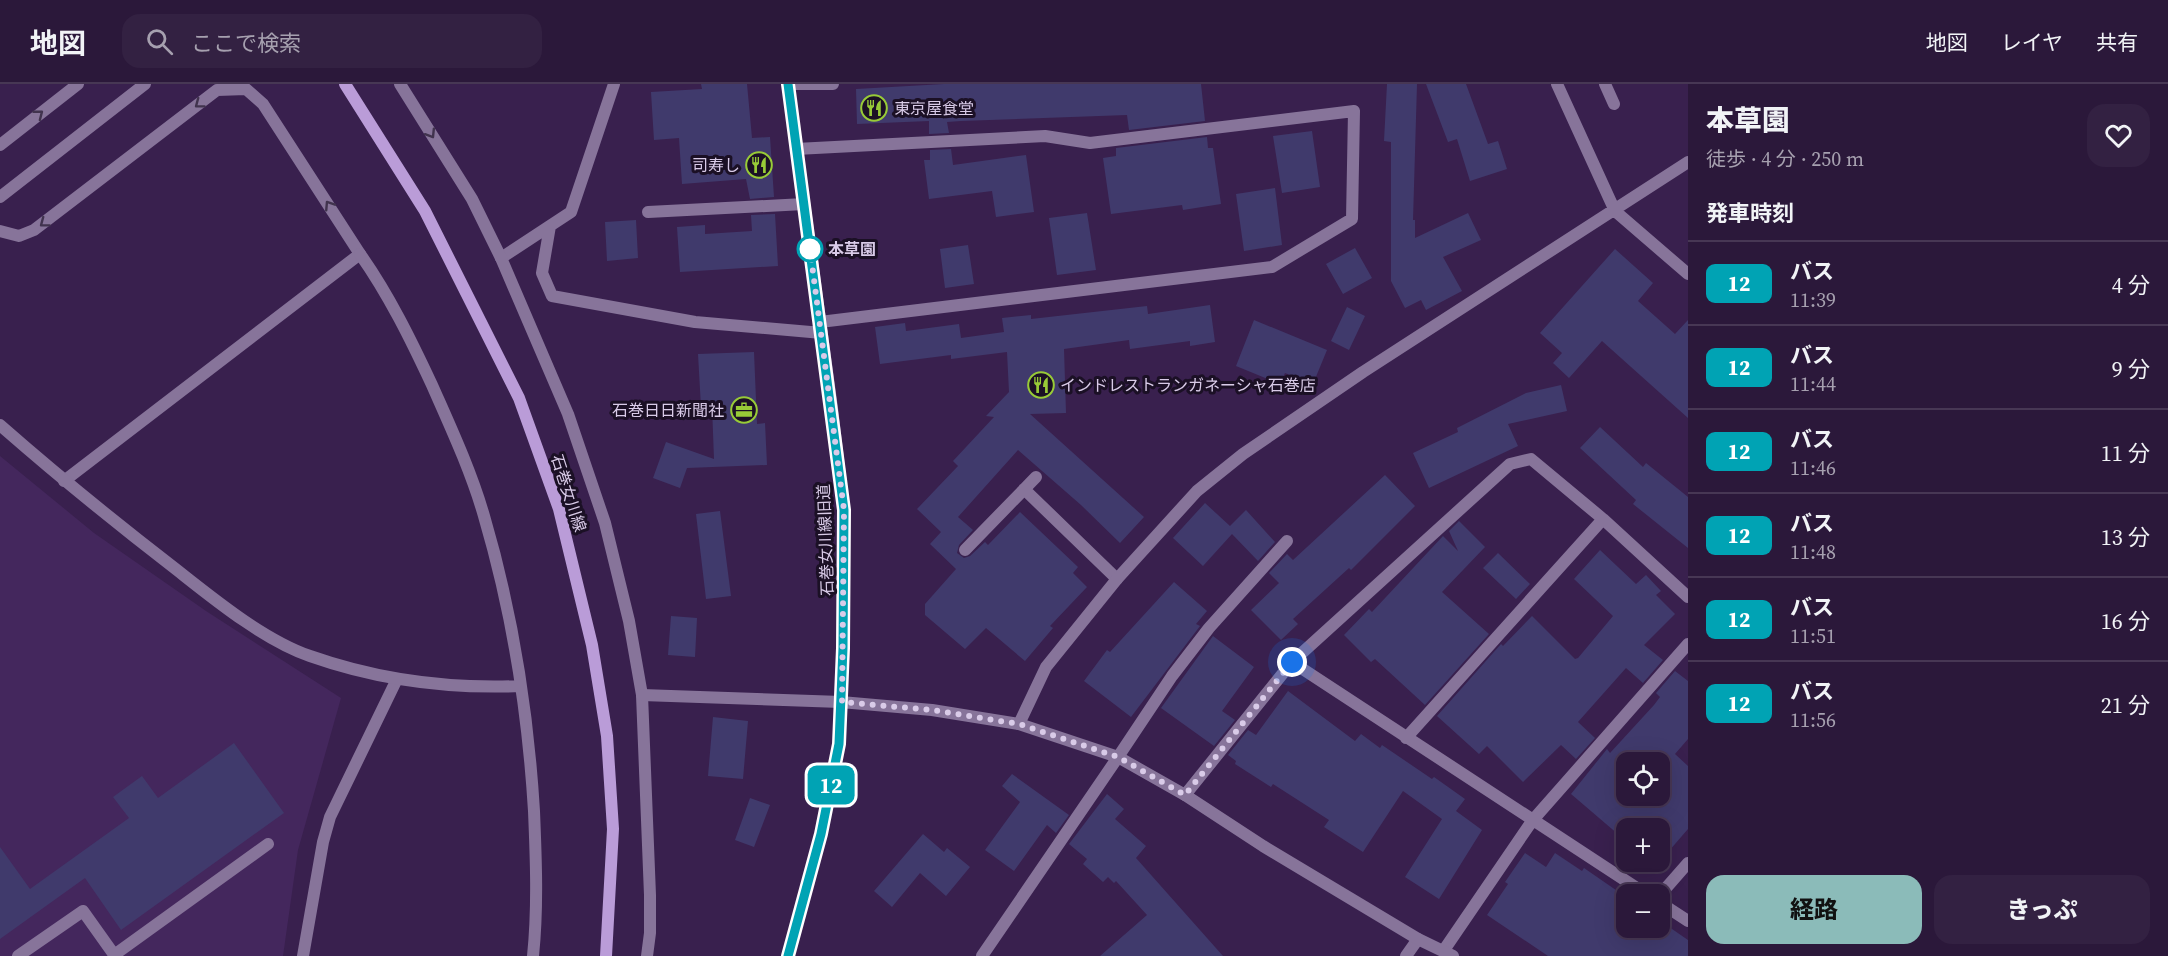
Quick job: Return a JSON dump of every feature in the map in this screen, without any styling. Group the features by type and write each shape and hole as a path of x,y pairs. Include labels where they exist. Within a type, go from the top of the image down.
{"main road":[{"name":"石巻女川線","path":"345,84 425,211 519,399 559,509 592,645 607,736 613,829 606,956"}],"street":[{"path":"0,145 78,84"},
{"path":"0,197 145,84"},
{"path":"400,84 472,199 501,258 568,414 605,523 629,621 642,695 650,895 650,933 647,956"},
{"path":"501,258 571,212 614,84"},
{"path":"788,84 833,84"},
{"name":"石巻女川線旧道","path":"788,84 844,510 842,702 839,744 821,834 788,956"},
{"path":"1557,84 1615,211 1688,274"},
{"path":"1605,84 1614,104"},
{"path":"0,231 19,236 34,230 217,90 246,89 263,104 382,286 419,356 461,449 484,515 521,686 530,742 535,840 533,956"},
{"path":"550,226 542,273 552,296 695,322 821,328 1272,267 1352,219 1354,111 1090,143 1045,136 796,149"},
{"path":"1019,724 1046,667 1117,579 1197,491 1243,454 1362,372 1688,162"},
{"path":"648,212 804,204"},
{"path":"64,481 360,254"},
{"path":"0,425 64,481 210,595 257,628 308,656 397,679 481,688 521,686"},
{"path":"1185,795 1292,662 1510,464 1532,459 1604,519 1688,597"},
{"path":"965,550 1035,477"},
{"path":"1024,489 1117,579"},
{"path":"1406,738 1604,519"},
{"path":"982,956 1172,676 1209,628 1287,540"},
{"path":"642,695 842,702 932,710 1019,724 1118,757 1185,795 1263,846 1418,939 1449,953 1532,821 1688,644"},
{"path":"1292,662 1630,884"},
{"path":"303,956 323,842 330,817 397,679"},
{"path":"18,956 83,911 115,956 268,844"},
{"path":"1670,884 1688,863"},
{"path":"1670,909 1688,921"},
{"path":"1406,956 1418,939"}],"shaded area":[{"path":"0,456 94,533 206,611 341,698 298,850 283,956 0,956"}],"building":[{"path":"701,84 747,84 752,138 770,137 774,197 750,199 746,179 682,184 679,138 654,140 651,92 702,89"},
{"path":"944,84 1201,84 1205,121 1129,130 1127,115 961,121 947,122 949,133 929,134 929,121 857,124 856,89"},
{"path":"1387,84 1417,84 1413,220 1415,220 1415,238 1468,213 1481,240 1443,257 1462,291 1426,310 1421,300 1405,308 1391,281 1391,142 1384,141"},
{"path":"1426,84 1466,84 1488,144 1498,141 1507,169 1470,181 1457,139 1448,142"},
{"path":"1312,131 1320,187 1282,193 1273,136"},
{"path":"1207,137 1208,148 1213,148 1221,204 1183,210 1182,205 1111,214 1103,158 1116,156 1116,148"},
{"path":"951,149 953,165 1026,155 1034,212 996,217 992,191 929,199 924,160 930,160 930,150"},
{"path":"1275,188 1282,245 1244,251 1236,194"},
{"path":"1087,213 1096,270 1057,275 1049,218"},
{"path":"775,214 778,266 680,272 677,227 705,225 705,234 752,231 751,215"},
{"path":"636,220 638,258 607,261 605,222"},
{"path":"968,245 974,284 945,288 940,249"},
{"path":"1355,248 1372,278 1343,294 1326,264"},
{"path":"1615,249 1653,283 1638,301 1675,334 1688,320 1688,418 1602,341 1569,378 1553,363 1562,353 1540,333"},
{"path":"1210,305 1215,342 1190,346 1190,341 1130,349 1129,340 1064,349 1066,413 1030,414 1144,517 1120,543 1081,505 1018,450 958,517 973,530 959,545 957,553 964,558 970,556 985,542 988,545 1020,512 1078,567 1073,573 1087,587 1050,626 1053,628 1025,661 986,628 965,649 925,615 925,604 956,569 930,544 941,532 917,509 958,466 953,461 994,417 986,416 1009,392 1007,352 951,359 951,355 880,364 875,327 905,323 906,331 959,324 961,338 1004,332 1002,318 1031,315 1031,319 1147,306 1148,314"},
{"path":"1347,307 1365,316 1349,350 1331,341"},
{"path":"1254,320 1327,350 1313,384 1285,373 1280,384 1236,366"},
{"path":"754,352 757,424 765,423 767,465 687,468 680,488 653,478 666,442 714,459 712,406 701,407 698,354"},
{"path":"1561,385 1567,411 1508,424 1518,446 1429,488 1413,453 1458,432 1457,428 1526,393"},
{"path":"1600,427 1643,467 1646,463 1688,497 1688,548 1633,504 1636,500 1580,448"},
{"path":"1385,475 1415,506 1351,570 1349,568 1293,619 1298,624 1281,640 1251,610 1279,583 1269,573 1287,554 1293,560"},
{"path":"1205,503 1230,526 1246,510 1275,542 1258,561 1232,534 1203,566 1173,538"},
{"path":"720,511 731,596 706,599 696,514"},
{"path":"1459,521 1485,547 1442,592 1489,634 1425,705 1375,659 1371,662 1344,635 1369,609 1372,612 1443,536 1458,551 1449,531"},
{"path":"1600,550 1636,584 1646,575 1661,591 1656,595 1675,614 1644,645 1663,660 1643,683 1626,668 1578,722 1595,738 1576,759 1561,745 1523,782 1487,746 1479,754 1437,716 1501,644 1503,646 1532,616 1575,659 1578,658 1613,616 1574,579"},
{"path":"1498,553 1530,584 1516,599 1483,568"},
{"path":"1174,582 1207,611 1196,624 1200,626 1131,717 1084,681 1107,650 1110,652"},
{"path":"671,616 697,618 695,657 668,655"},
{"path":"1213,636 1254,667 1222,711 1235,720 1214,746 1161,708"},
{"path":"1675,671 1688,681 1688,739 1675,754 1688,766 1688,829 1670,850 1670,818 1616,818 1616,832 1571,794 1607,749 1610,753 1660,697 1656,693"},
{"path":"1288,691 1355,741 1361,734 1380,748 1382,745 1465,799 1456,811 1482,830 1439,899 1405,877 1442,819 1403,791 1363,852 1324,827 1329,820 1273,784 1271,787 1235,764 1236,761 1228,755 1248,730 1256,735"},
{"path":"713,717 748,721 743,779 708,776"},
{"path":"234,743 284,813 121,930 85,878 0,939 0,847 30,889 129,818 113,797 142,776 158,798"},
{"path":"1012,774 1069,815 1056,833 1047,825 1014,871 985,850 1020,802 1002,786"},
{"path":"1107,794 1124,809 1115,819 1146,846 1136,858 1223,956 1100,956 1147,915 1116,881 1114,883 1108,877 1103,882 1083,864 1087,859 1069,844"},
{"path":"750,798 770,805 754,847 735,840"},
{"path":"923,834 944,852 947,848 970,867 946,896 920,873 892,907 874,891"},
{"path":"1525,853 1546,867 1555,853 1582,871 1584,868 1616,890 1616,938 1670,938 1670,928 1688,940 1688,956 1548,956 1487,915 1508,884 1505,882"}],"bus line":[{"name":"12","path":"788,84 844,510 842,702 839,744 821,834 788,956"}],"place":[{"name":"東京屋食堂","path":"874,108"},
{"name":"司寿し","path":"759,165"},
{"name":"本草園","path":"810,249"},
{"name":"インドレストランガネーシャ石巻店","path":"1041,385"},
{"name":"石巻日日新聞社","path":"744,410"}],"route":[{"path":"810,249 844,510 842,702 932,710 1019,724 1118,757 1185,795 1292,662"}]}
